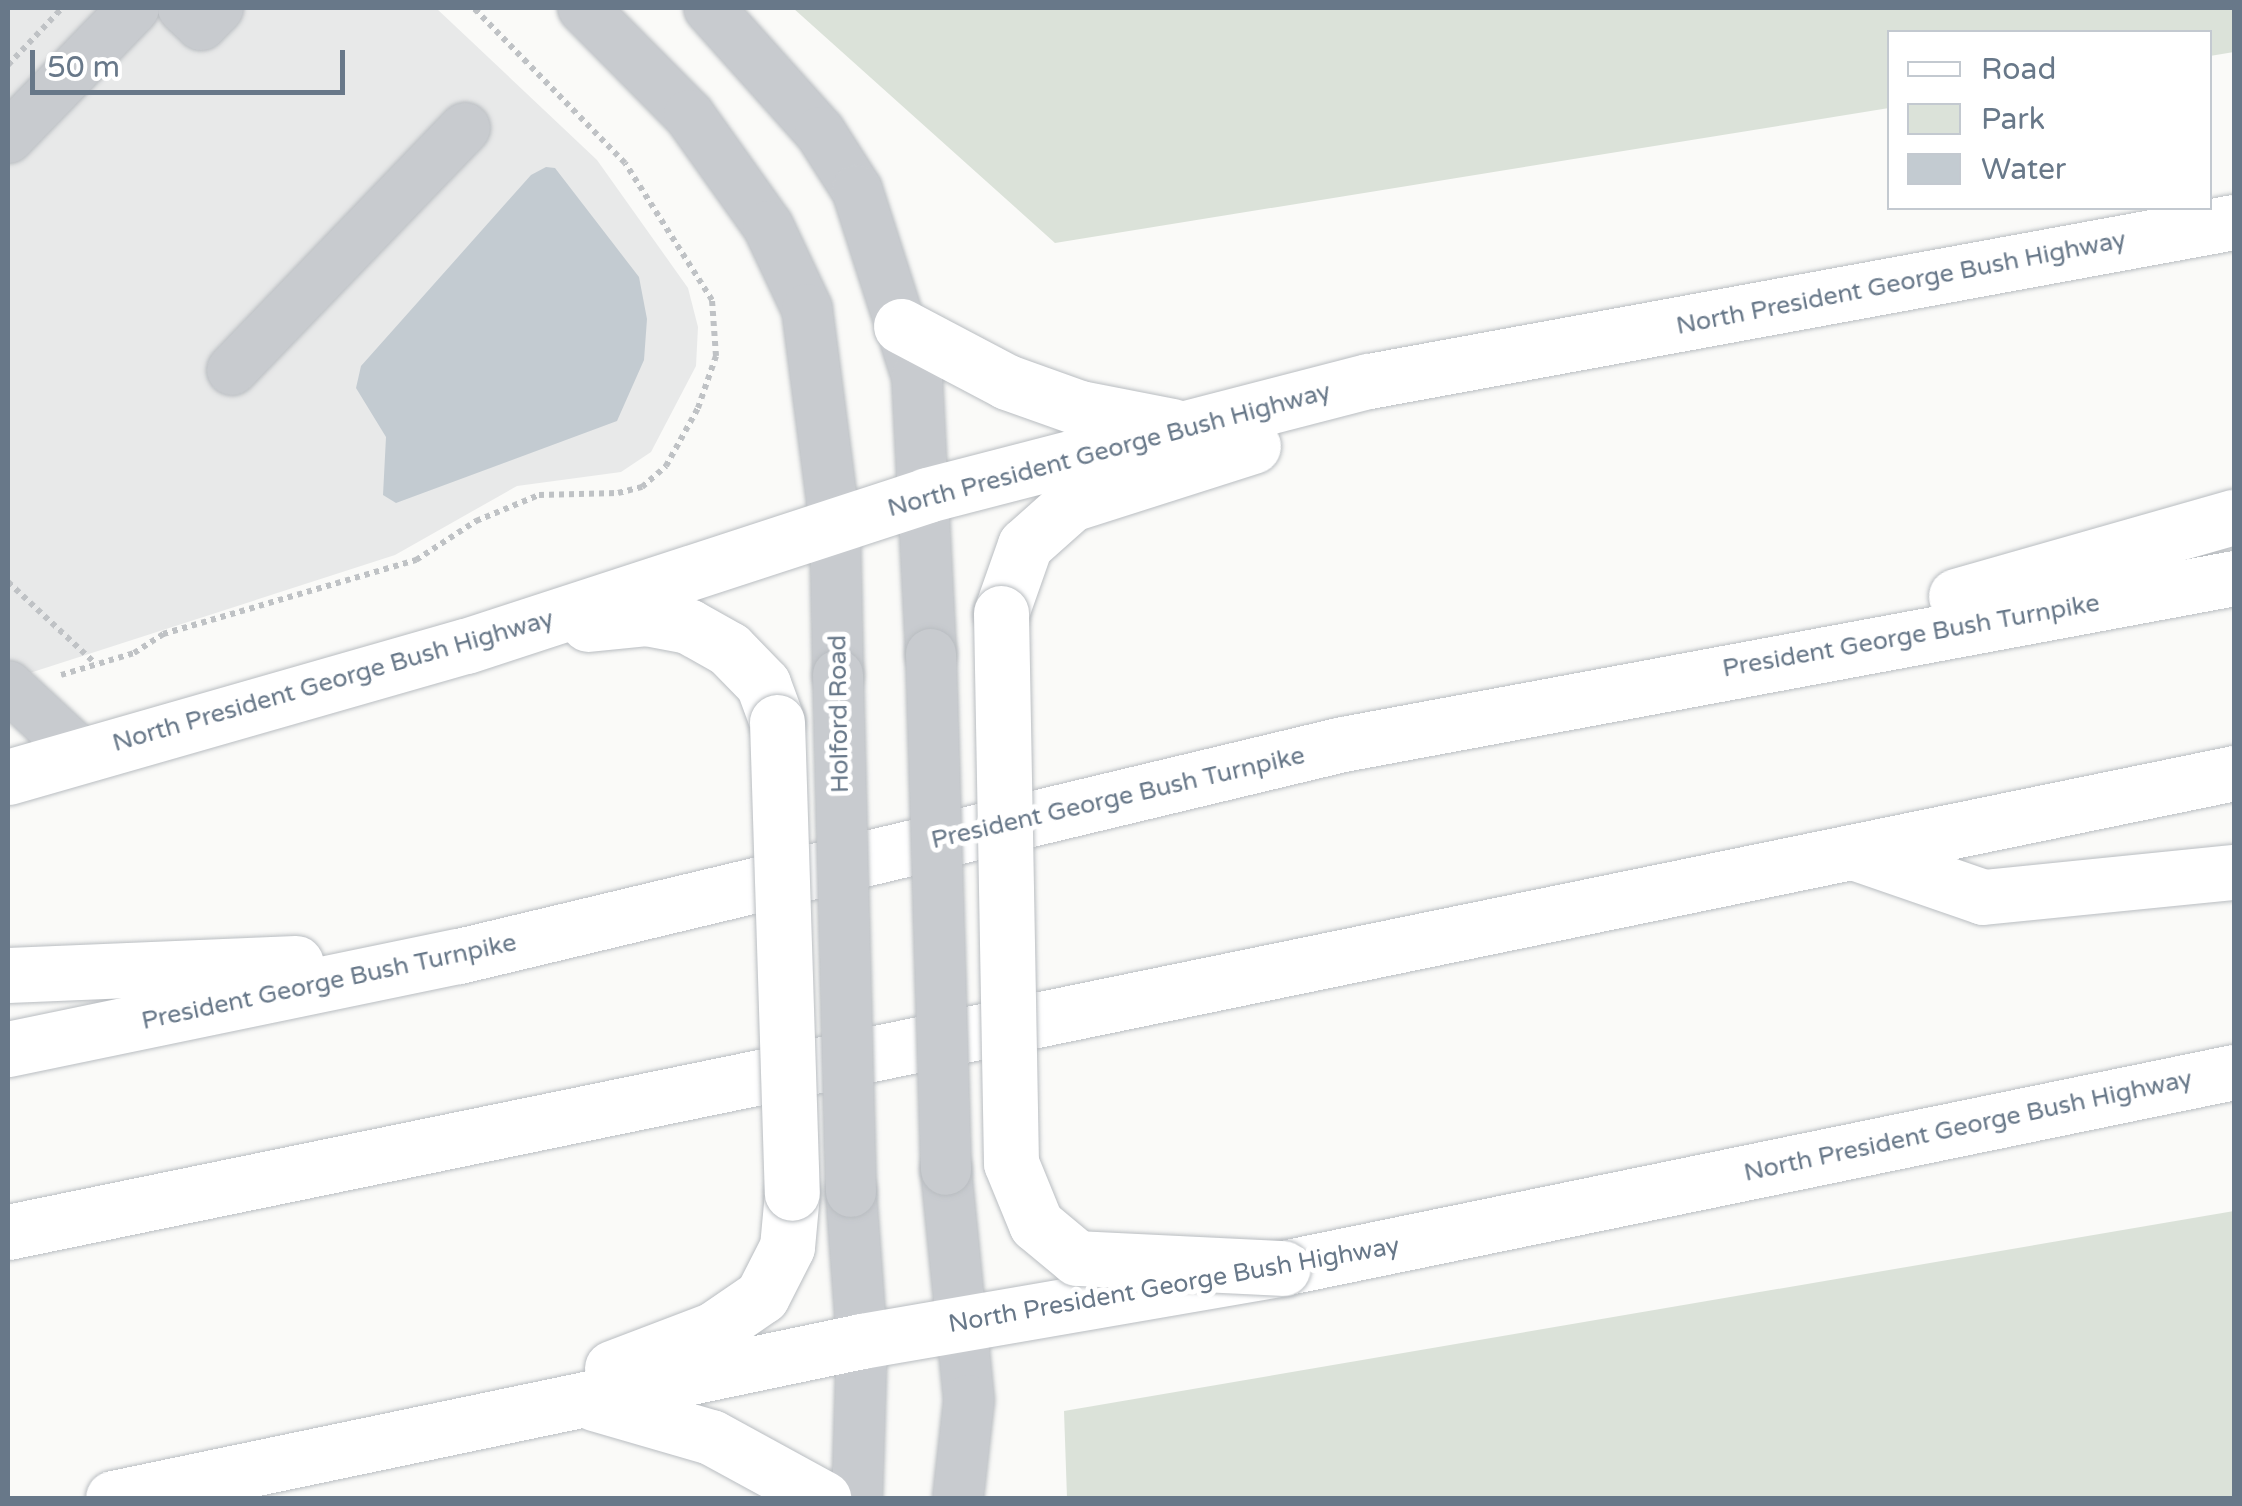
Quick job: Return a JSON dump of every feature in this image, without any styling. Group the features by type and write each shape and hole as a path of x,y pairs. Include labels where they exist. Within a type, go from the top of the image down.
{"main road":[{"name":"North President George Bush Highway","path":"8,777 501,633 927,495 1369,381 2234,222"},
{"path":"901,326 1007,382 1080,408 1185,428"},
{"path":"1283,1268 1078,1258 1036,1224 1011,1162 1002,612 1024,545 1071,504 1279,438 1369,381"},
{"path":"1665,680 2234,516"},
{"name":"President George Bush Turnpike","path":"8,1049 459,956 1343,744 1665,680 2234,578"},
{"path":"476,1424 714,1329 762,1296 787,1247 792,1193 778,722 763,684 729,649 688,626 646,618 501,633"},
{"path":"8,1232 2234,773"},
{"path":"1853,852 1983,897 2234,872"},
{"path":"8,975 459,956"},
{"name":"North President George Bush Highway","path":"113,1498 862,1341 1283,1268 2234,1072"},
{"path":"586,1400 711,1437 822,1498"}],"street":[{"path":"8,138 134,8"},
{"path":"183,8 201,25 218,8"},
{"name":"Holford Road","path":"584,8 689,115 768,226 808,310 835,526 851,1192 862,1341 857,1498"},
{"path":"708,8 820,132 857,190 918,378 927,495 946,1170 958,1323 969,1400 958,1498"},
{"path":"232,370 464,128"},
{"path":"30,682 82,755"}],"path":[{"path":"8,65 62,8"},
{"path":"30,682 96,664 164,634 416,560 476,521 539,495 618,494 642,487 666,466 698,408 716,356 712,300 625,162 474,8"},
{"path":"8,582 96,664"}],"shaded area":[{"path":"8,8 436,8 597,160 688,288 698,327 696,366 651,452 621,472 517,486 395,555 8,680"}],"green space":[{"path":"793,8 2234,8 2234,52 2212,56 2212,30 1887,30 1887,108 1055,243"},
{"path":"2234,1211 2234,1498 1067,1498 1064,1411"}],"water":[{"path":"546,167 555,168 639,277 647,319 644,360 617,421 396,503 383,495 386,437 356,388 361,366 531,175"}]}
